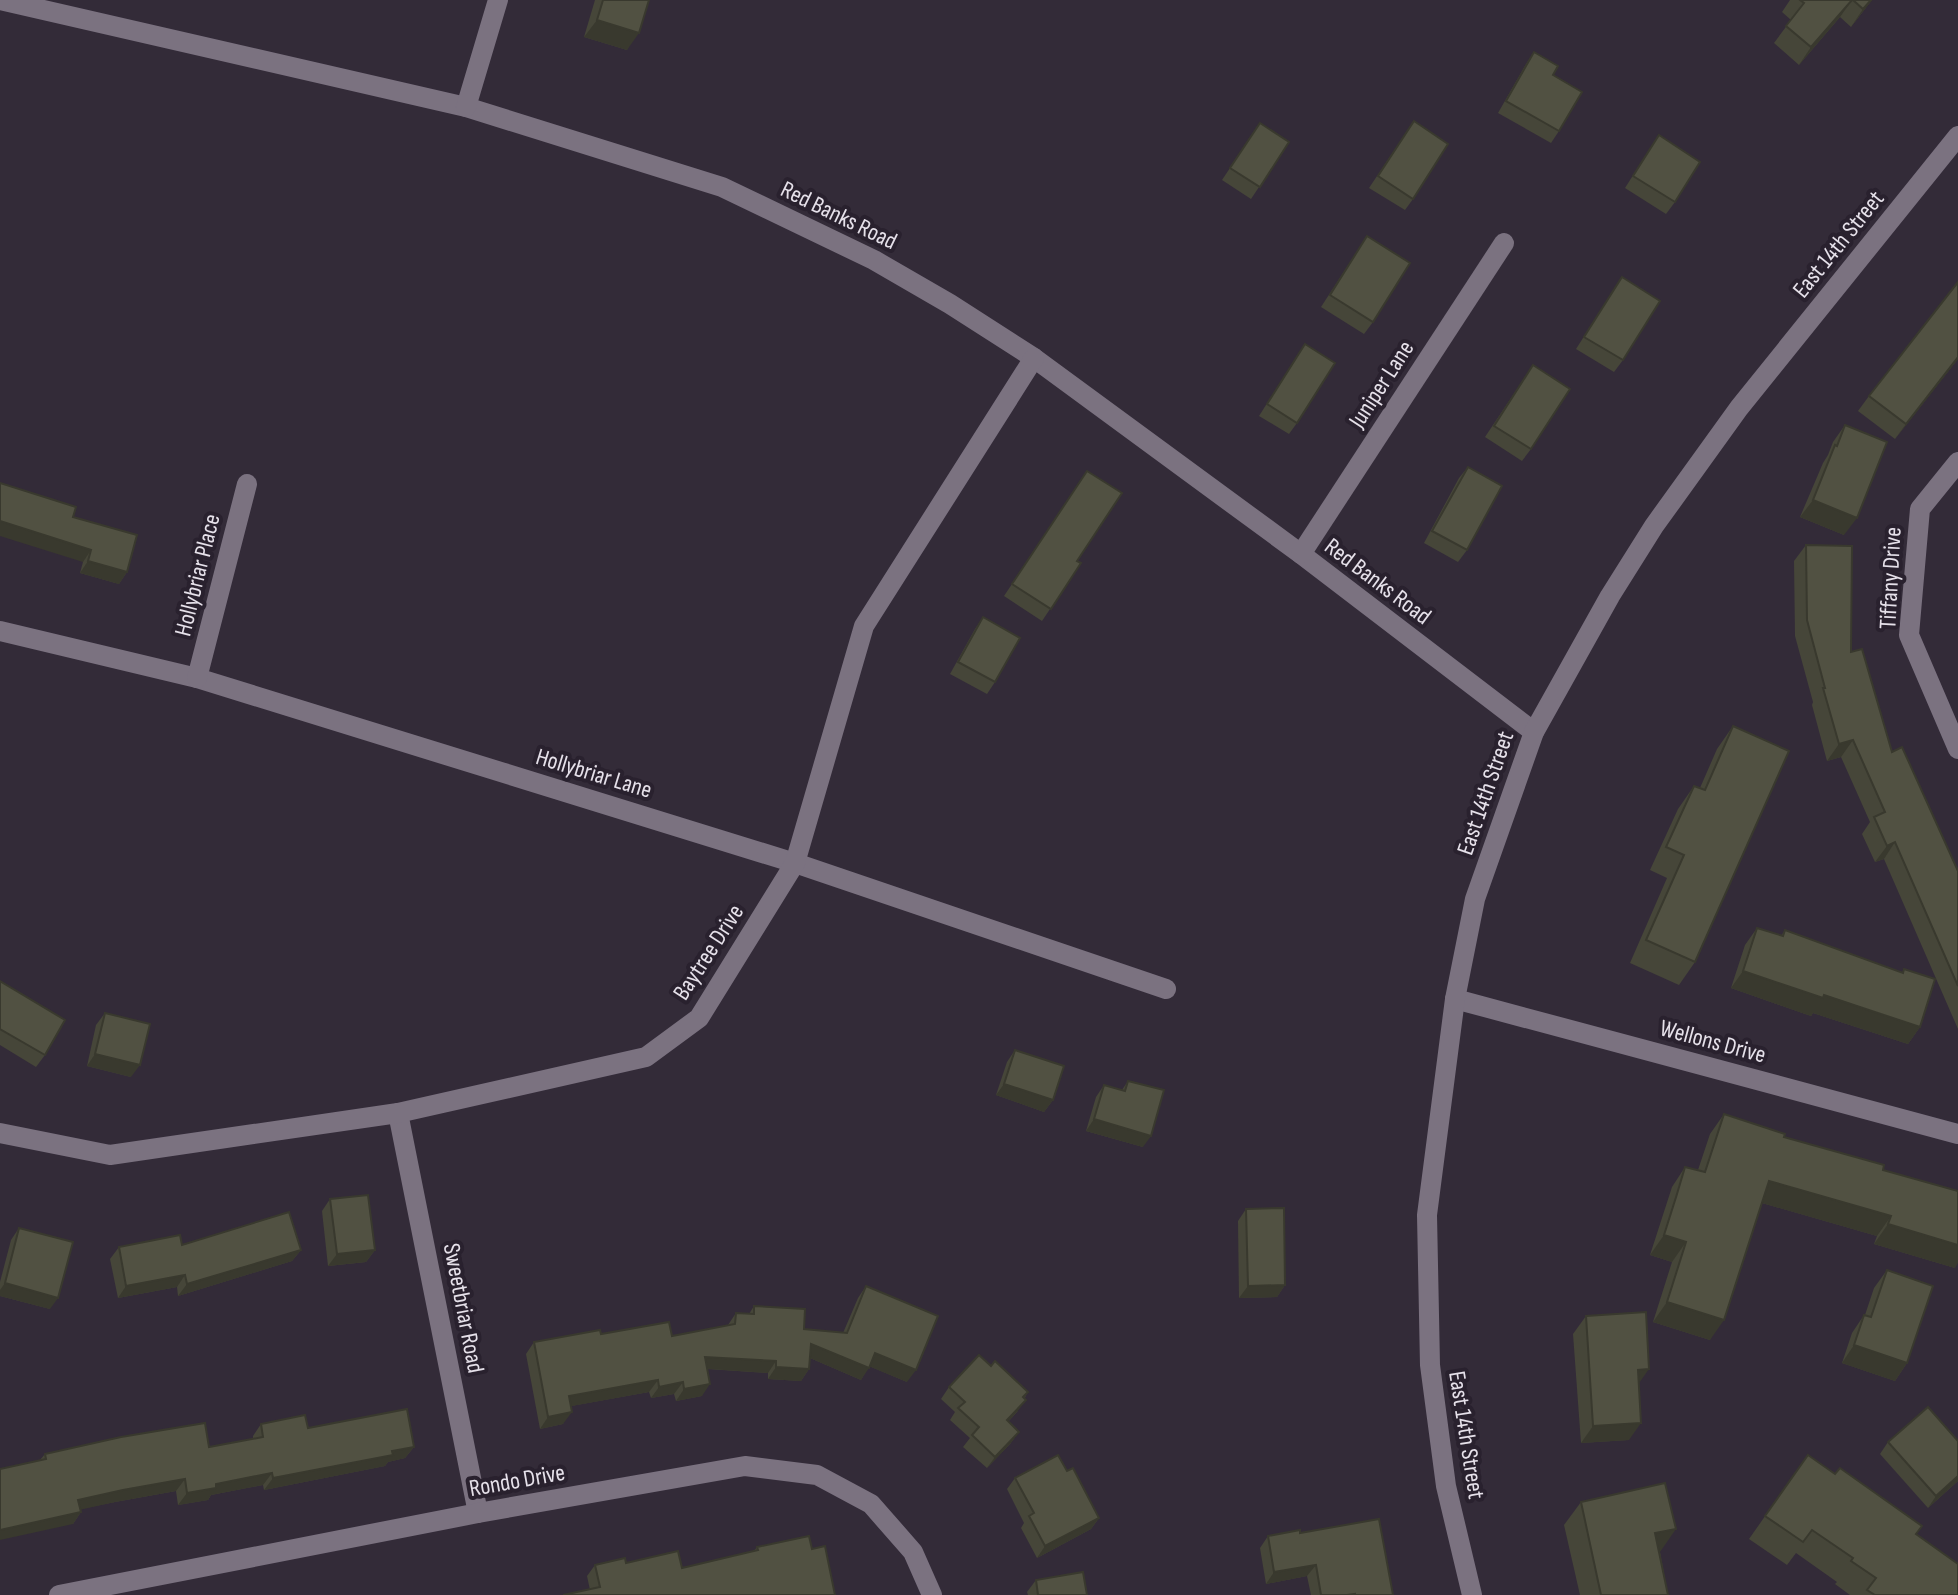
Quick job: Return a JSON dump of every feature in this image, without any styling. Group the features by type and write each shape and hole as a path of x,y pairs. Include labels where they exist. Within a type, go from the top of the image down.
{"street":[{"name":"Red Banks Road","path":"0,0 466,107 722,187 874,260 1034,358 1301,554 1534,732"},
{"path":"466,107 498,0"},
{"name":"East 14th Street","path":"1472,1595 1446,1486 1430,1365 1427,1215 1455,999 1475,899 1534,732 1610,596 1654,526 1739,408 1958,136"},
{"name":"Juniper Lane","path":"1301,554 1504,243"},
{"name":"Baytree Drive","path":"0,1133 110,1155 398,1113 646,1057 699,1018 795,863 864,626 1034,358"},
{"name":"Tiffany Drive","path":"1958,462 1920,509 1909,635 1958,749"},
{"name":"Hollybriar Place","path":"197,678 247,484"},
{"name":"Hollybriar Lane","path":"0,631 197,678 795,863 1166,989"},
{"name":"Wellons Drive","path":"1455,999 1958,1134"},
{"name":"Sweetbriar Road","path":"398,1113 478,1513"},
{"name":"Rondo Drive","path":"59,1595 478,1513 745,1466 817,1475 871,1504 913,1552 932,1595"}],"building":[{"path":"603,0 649,0 639,33 597,20"},
{"path":"1800,0 1852,0 1811,47 1786,26 1804,3"},
{"path":"1853,0 1871,0 1863,9"},
{"path":"1534,52 1558,66 1553,75 1582,92 1559,131 1506,101"},
{"path":"1414,121 1448,144 1413,199 1378,176"},
{"path":"1260,123 1289,142 1260,187 1230,168"},
{"path":"1659,135 1700,162 1675,202 1633,176"},
{"path":"1367,236 1410,263 1373,322 1330,295"},
{"path":"1622,277 1660,301 1623,360 1584,337"},
{"path":"1958,282 1958,357 1906,424 1869,396"},
{"path":"1305,344 1335,363 1297,423 1267,404"},
{"path":"1533,365 1570,389 1531,449 1494,426"},
{"path":"1845,425 1887,442 1857,518 1813,500"},
{"path":"1468,467 1502,486 1467,550 1432,531"},
{"path":"1087,471 1122,493 1077,561 1081,563 1051,609 1012,584"},
{"path":"0,483 76,507 73,517 137,535 127,572 88,561 91,550 0,521"},
{"path":"1806,545 1852,546 1851,652 1862,649 1892,752 1902,747 1958,871 1958,986 1895,842 1887,846 1874,817 1885,812 1853,740 1839,744 1807,620"},
{"path":"983,617 1020,638 995,682 958,662"},
{"path":"1733,726 1789,751 1695,962 1646,940 1684,855 1666,847 1694,786 1705,790"},
{"path":"1757,928 1783,936 1785,930 1903,973 1904,969 1935,979 1920,1027 1743,971"},
{"path":"0,981 65,1020 45,1055 0,1029"},
{"path":"105,1013 150,1024 140,1065 95,1054"},
{"path":"1015,1050 1064,1066 1053,1100 1004,1084"},
{"path":"1128,1081 1164,1090 1151,1136 1094,1119 1104,1085 1125,1091"},
{"path":"1724,1114 1785,1134 1784,1137 1884,1165 1883,1170 1958,1191 1958,1245 1888,1224 1891,1216 1769,1181 1724,1320 1667,1302 1686,1242 1664,1235 1685,1167 1705,1172"},
{"path":"368,1195 375,1250 337,1254 330,1199"},
{"path":"1284,1208 1285,1285 1248,1286 1246,1209"},
{"path":"289,1212 301,1250 187,1284 185,1275 126,1286 119,1247 180,1235 182,1245"},
{"path":"19,1228 73,1242 58,1298 5,1283"},
{"path":"1887,1270 1933,1286 1907,1363 1854,1345 1864,1315 1871,1317"},
{"path":"866,1286 938,1316 916,1370 875,1353 869,1368 811,1344 809,1369 776,1367 776,1361 705,1357 710,1384 684,1389 683,1382 659,1387 658,1380 569,1396 572,1412 548,1417 534,1342 669,1322 672,1336 735,1324 736,1313 754,1314 754,1306 805,1309 804,1329 847,1333"},
{"path":"1646,1312 1649,1369 1638,1370 1641,1423 1593,1426 1586,1316"},
{"path":"979,1355 991,1366 995,1361 1028,1392 1023,1397 1026,1400 1007,1420 1019,1432 995,1457 972,1435 979,1427 958,1408 965,1402 949,1387"},
{"path":"1928,1407 1958,1441 1958,1476 1936,1496 1888,1442"},
{"path":"407,1409 414,1447 392,1451 393,1455 273,1478 272,1473 187,1493 185,1479 123,1490 78,1500 81,1512 0,1530 0,1469 46,1459 45,1454 205,1423 209,1447 263,1437 261,1424 305,1415 308,1428"},
{"path":"1058,1455 1067,1471 1073,1468 1099,1518 1045,1546 1029,1516 1034,1513 1015,1478"},
{"path":"1808,1455 1835,1474 1840,1468 1922,1526 1916,1534 1958,1564 1958,1595 1875,1595 1867,1590 1876,1578 1851,1561 1853,1558 1812,1530 1803,1542 1765,1516"},
{"path":"1665,1483 1676,1529 1655,1533 1668,1595 1601,1595 1581,1502"},
{"path":"1379,1519 1393,1595 1321,1595 1316,1565 1274,1572 1268,1536"},
{"path":"809,1536 812,1549 825,1546 835,1595 563,1595 600,1587 595,1565 625,1558 626,1563 678,1551 682,1568"},
{"path":"1083,1572 1087,1595 1038,1595 1036,1580"}]}
